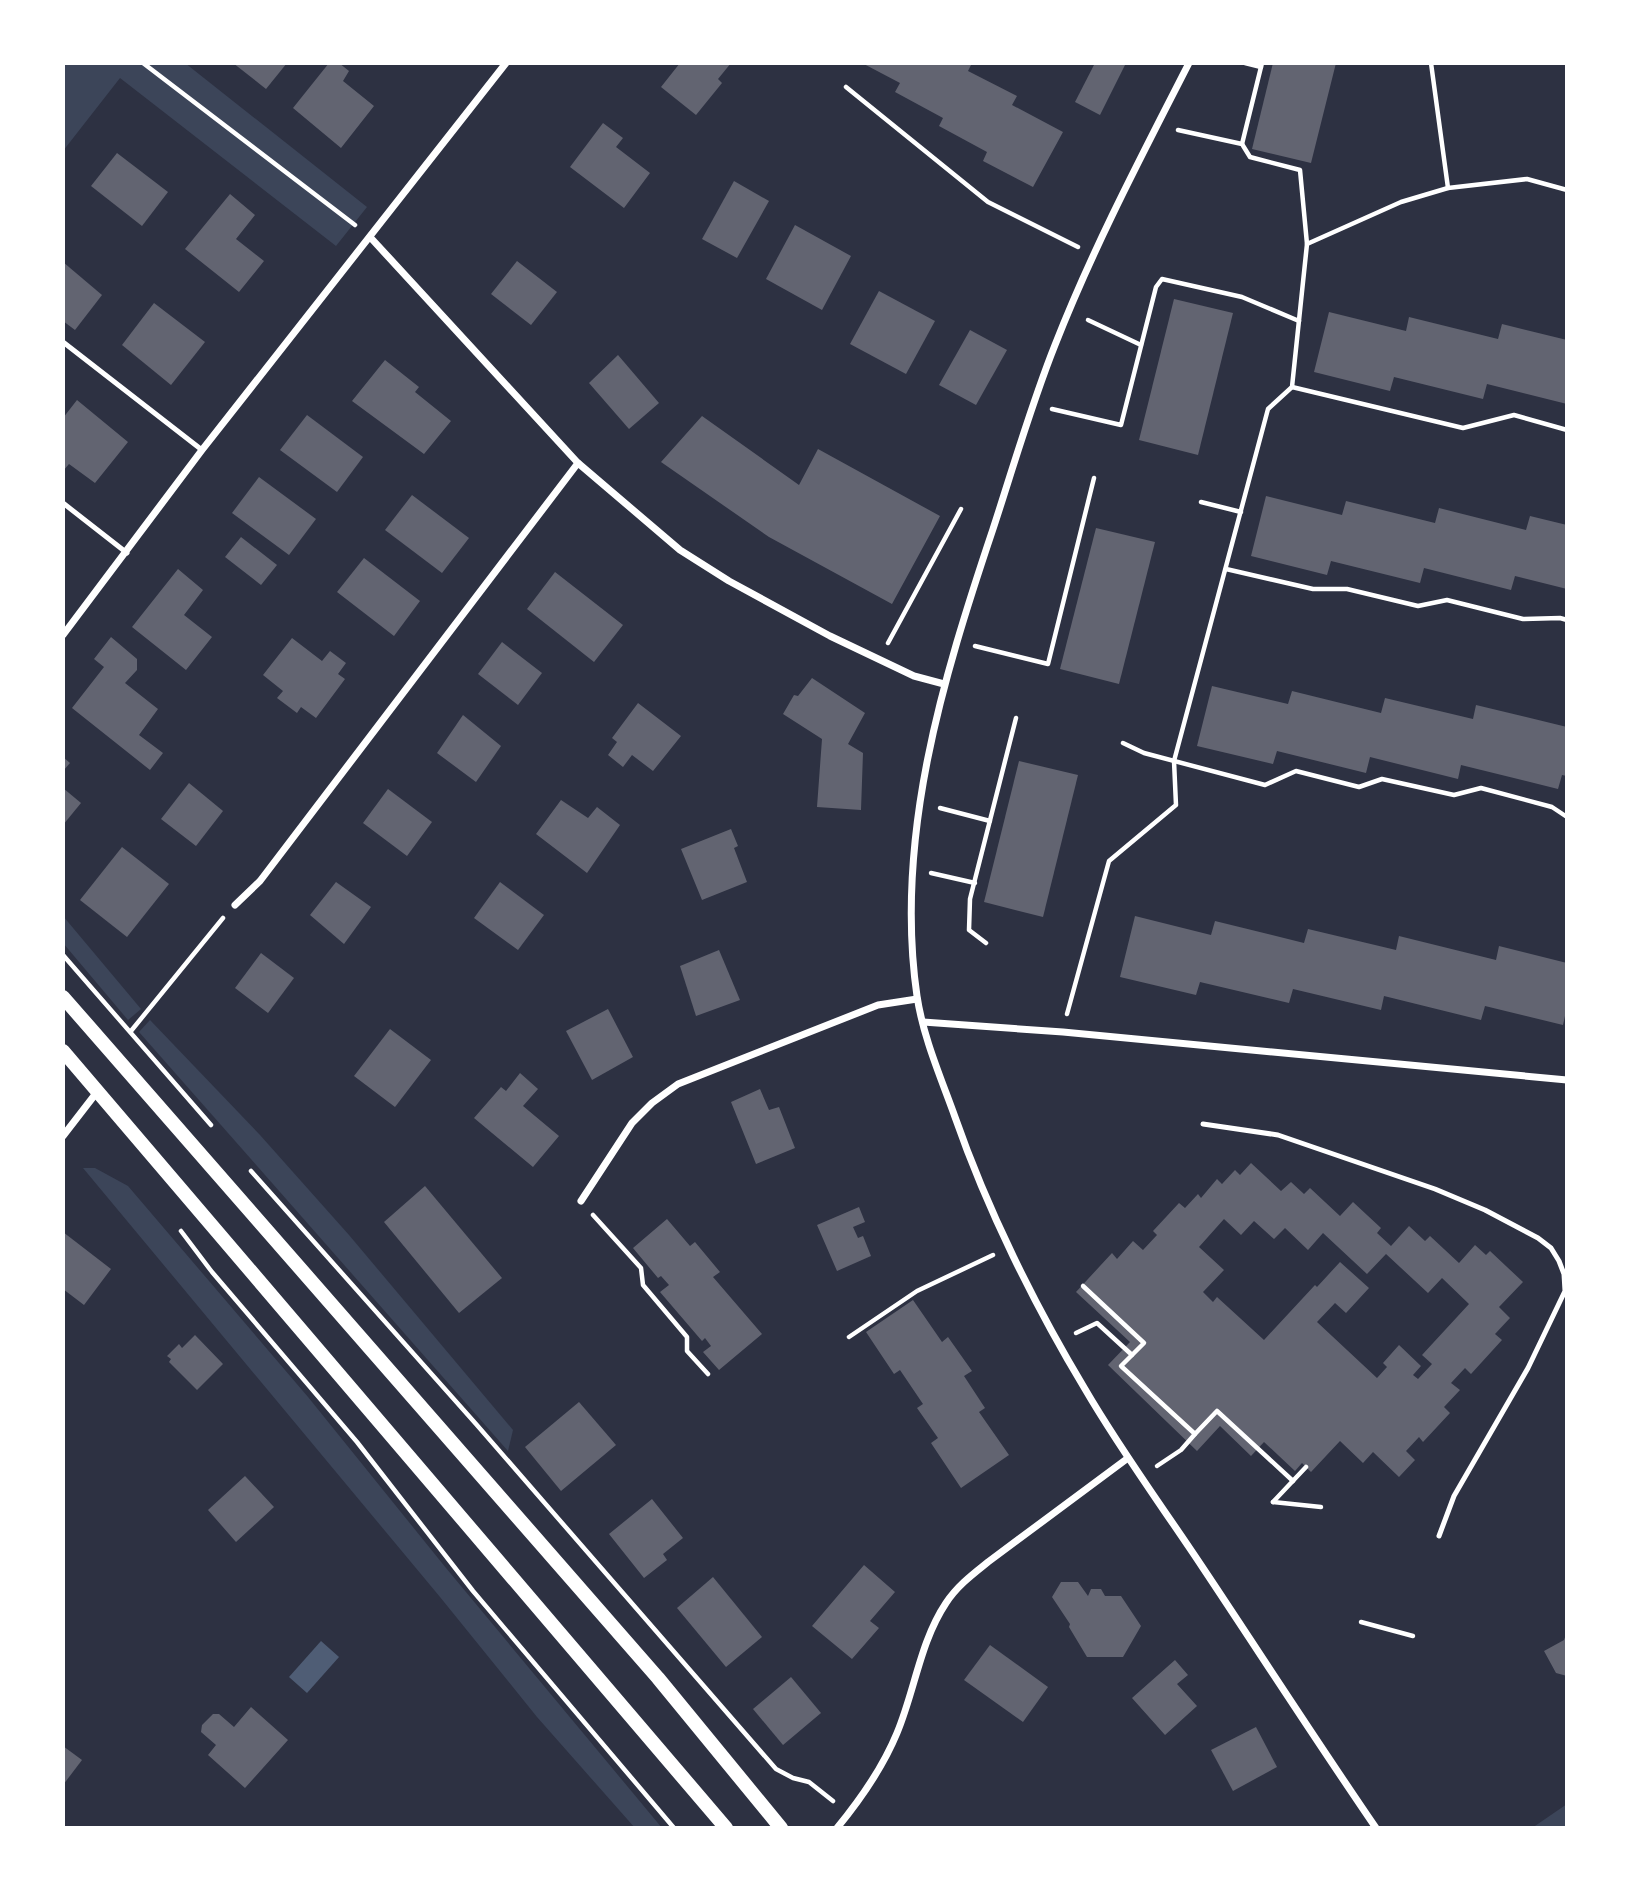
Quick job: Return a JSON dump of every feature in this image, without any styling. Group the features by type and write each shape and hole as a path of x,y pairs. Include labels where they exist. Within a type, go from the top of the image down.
{"main road":[{"path":"63,997 658,1678 781,1828"},
{"path":"63,1051 726,1828"}],"street":[{"path":"63,635 202,450 506,63"},
{"path":"1189,63 1069,311 1033,405 944,684 920,803 912,868 912,925 917,999 972,1167 1010,1248 1085,1391 1376,1828"},
{"path":"370,237 578,463 680,550 729,581 830,636 914,676 944,684"},
{"path":"235,905 260,881 578,463"},
{"path":"581,1201 632,1123 652,1103 678,1084 878,1005 917,999"},
{"path":"923,1022 1063,1032 1567,1080"},
{"path":"63,1136 97,1091"},
{"path":"836,1828 849,1814 896,1735 921,1658 946,1602 966,1579 1128,1458"}],"lane":[{"path":"63,342 202,450"},
{"path":"63,503 127,553"},
{"path":"1203,1124 1278,1135 1435,1189 1485,1210 1538,1238 1551,1248 1559,1261 1564,1274 1565,1290 1528,1368 1454,1496 1438,1536"}],"path":[{"path":"144,63 370,237"},
{"path":"1242,144 1262,65 1245,63"},
{"path":"1431,63 1448,188"},
{"path":"846,87 988,202 1094,255"},
{"path":"1063,1032 1109,861 1177,804 1174,761 1268,410 1292,387 1307,244 1300,170 1250,157 1242,144 1157,125"},
{"path":"1307,244 1401,202 1448,188 1527,179 1567,190"},
{"path":"1033,405 1121,425 1156,287 1162,279 1242,297 1299,321"},
{"path":"1069,311 1141,345"},
{"path":"1292,387 1463,428 1514,415 1567,430"},
{"path":"957,641 1048,664 1094,478"},
{"path":"1201,502 1241,512"},
{"path":"879,659 961,509"},
{"path":"1226,569 1313,589 1347,589 1418,606 1447,600 1524,619 1567,620"},
{"path":"986,943 970,930 970,899 1016,718"},
{"path":"1123,743 1144,753 1265,785 1296,771 1359,786 1382,779 1454,795 1481,788 1552,807 1567,817"},
{"path":"920,803 990,821"},
{"path":"912,868 975,883"},
{"path":"131,1031 235,905"},
{"path":"63,955 215,1129"},
{"path":"250,1169 776,1769 793,1778 809,1782"},
{"path":"581,1201 641,1268 643,1285 687,1337 687,1350 708,1374"},
{"path":"178,1227 212,1272 357,1442 473,1591 674,1828"},
{"path":"849,1337 917,1291 950,1273 1010,1248"},
{"path":"1083,1286 1144,1343 1121,1366 1195,1434"},
{"path":"1058,1342 1097,1323 1132,1355"},
{"path":"1142,1476 1181,1450 1217,1411 1293,1481"},
{"path":"1306,1467 1273,1502 1321,1507"},
{"path":"1361,1622 1413,1636"}],"shaded area":[{"path":"63,63 185,63 367,207 336,246 120,78 63,151"},
{"path":"63,916 141,1009 128,1020 63,943"},
{"path":"150,1020 260,1135 349,1235 513,1430 508,1451 139,1032"},
{"path":"83,1168 95,1168 128,1186 308,1397 662,1828 635,1828 537,1717"},
{"path":"321,1641 339,1657 307,1693 289,1677"},
{"path":"1567,1804 1567,1828 1532,1828"}],"building":[{"path":"233,63 287,63 266,89"},
{"path":"329,63 339,63 349,71 343,81 374,106 341,148 293,108"},
{"path":"680,63 731,63 718,79 722,83 696,115 661,87"},
{"path":"862,63 972,63 968,71 1017,96 1012,105 1063,132 1033,187 983,161 987,152 939,126 943,118 895,92 900,83"},
{"path":"1095,63 1126,63 1100,115 1075,102"},
{"path":"1273,63 1336,63 1311,163 1252,149"},
{"path":"603,123 623,138 616,147 650,173 624,208 570,167"},
{"path":"117,153 168,192 142,226 91,186"},
{"path":"734,181 769,201 737,258 702,239"},
{"path":"230,194 255,215 236,239 264,261 239,292 185,249"},
{"path":"795,225 851,256 822,310 766,279"},
{"path":"517,261 557,292 531,325 491,294"},
{"path":"63,262 102,295 75,330 63,321"},
{"path":"879,291 935,321 906,374 850,344"},
{"path":"1174,299 1233,313 1198,455 1139,440"},
{"path":"154,303 205,342 171,385 122,345"},
{"path":"1329,312 1406,331 1409,317 1498,339 1502,324 1567,340 1567,404 1487,384 1483,399 1394,377 1390,391 1314,372"},
{"path":"970,330 1007,350 976,405 939,385"},
{"path":"618,355 659,403 629,429 589,383"},
{"path":"385,360 419,387 415,392 451,421 424,454 352,401"},
{"path":"77,400 128,442 95,483 69,464 63,471 63,418"},
{"path":"307,415 363,457 337,492 280,450"},
{"path":"702,416 799,485 818,449 940,516 892,604 769,537 661,462"},
{"path":"259,477 316,519 289,555 232,513"},
{"path":"412,495 469,538 442,573 385,530"},
{"path":"1266,496 1342,515 1346,501 1435,523 1439,508 1526,530 1530,516 1567,525 1567,589 1515,576 1511,590 1424,568 1420,583 1331,561 1327,575 1251,556"},
{"path":"1096,528 1155,542 1119,684 1060,669"},
{"path":"241,537 277,565 261,585 225,557"},
{"path":"364,558 420,601 394,636 337,592"},
{"path":"178,569 203,590 184,615 212,637 186,670 132,627"},
{"path":"555,572 623,625 594,662 527,609"},
{"path":"111,637 137,659 137,670 125,683 158,709 139,735 163,753 150,770 72,708 104,667 94,659"},
{"path":"292,638 322,661 330,651 346,663 338,674 345,679 316,718 301,707 297,713 277,698 283,691 263,675"},
{"path":"502,642 542,673 518,705 478,674"},
{"path":"812,678 865,713 848,744 863,753 861,810 817,807 822,739 783,714 794,695 798,696"},
{"path":"1212,686 1288,704 1292,691 1381,713 1385,698 1473,719 1476,705 1567,727 1567,776 1562,775 1558,789 1461,765 1458,779 1370,757 1366,773 1277,751 1273,764 1197,746"},
{"path":"638,703 681,736 653,771 632,755 623,767 608,755 617,742 612,738"},
{"path":"463,715 501,746 476,782 437,753"},
{"path":"63,757 70,763 63,771"},
{"path":"1019,761 1078,775 1043,917 984,902"},
{"path":"189,783 223,811 196,846 161,819"},
{"path":"63,788 81,803 63,825"},
{"path":"388,789 432,822 407,856 363,823"},
{"path":"561,800 588,818 597,807 620,825 587,873 536,834"},
{"path":"731,829 738,846 734,848 747,882 702,900 681,849"},
{"path":"122,847 169,884 127,937 80,900"},
{"path":"336,882 371,907 344,944 310,915"},
{"path":"500,882 544,915 518,950 474,918"},
{"path":"1135,916 1211,935 1215,921 1304,943 1308,929 1396,950 1399,936 1496,960 1499,946 1567,963 1567,1007 1563,1025 1485,1006 1481,1020 1384,996 1381,1010 1293,989 1289,1003 1200,982 1196,995 1120,977"},
{"path":"719,950 740,1000 696,1016 680,966"},
{"path":"261,953 294,978 268,1013 235,988"},
{"path":"608,1009 633,1057 592,1080 566,1031"},
{"path":"390,1029 431,1060 395,1107 354,1076"},
{"path":"520,1073 538,1089 523,1106 559,1136 533,1167 474,1118 501,1087 506,1091"},
{"path":"760,1089 769,1110 779,1107 795,1148 756,1164 731,1102"},
{"path":"1251,1163 1281,1191 1291,1182 1304,1194 1310,1188 1340,1216 1353,1202 1381,1228 1377,1233 1391,1246 1409,1226 1425,1241 1430,1236 1459,1263 1475,1245 1486,1255 1490,1251 1523,1282 1499,1307 1510,1318 1495,1334 1502,1340 1471,1374 1465,1368 1451,1383 1460,1390 1444,1407 1450,1413 1423,1442 1419,1437 1406,1451 1415,1460 1399,1477 1373,1452 1363,1463 1340,1441 1311,1472 1302,1463 1295,1471 1264,1442 1251,1456 1220,1426 1197,1451 1108,1365 1130,1342 1076,1292 1112,1253 1117,1259 1133,1241 1143,1250 1157,1235 1153,1231 1179,1203 1185,1208 1198,1194 1201,1198 1217,1179 1222,1184 1235,1170 1240,1175","holes":["1224,1219 1241,1235 1254,1221 1274,1239 1285,1228 1308,1250 1323,1233 1367,1274 1386,1254 1428,1293 1442,1278 1469,1304 1422,1355 1432,1364 1418,1379 1413,1375 1421,1366 1399,1345 1383,1363 1387,1367 1377,1378 1317,1322 1335,1303 1346,1313 1369,1288 1340,1262 1264,1340 1217,1297 1213,1302 1203,1292 1224,1270 1199,1247"]},
{"path":"425,1186 502,1278 459,1313 384,1222"},
{"path":"859,1207 865,1222 853,1227 858,1238 863,1236 871,1256 837,1271 817,1225"},
{"path":"667,1219 690,1246 695,1242 720,1272 713,1277 762,1334 719,1370 703,1352 711,1346 705,1338 702,1341 660,1292 669,1285 661,1276 658,1278 633,1248"},
{"path":"63,1232 111,1269 84,1305 63,1289"},
{"path":"913,1300 942,1342 948,1337 972,1371 964,1376 985,1408 979,1412 1009,1455 961,1488 931,1443 938,1438 917,1408 923,1404 900,1370 894,1374 866,1332"},
{"path":"195,1335 223,1364 197,1390 169,1362 171,1359 167,1356 179,1344 182,1348"},
{"path":"579,1402 616,1445 561,1491 525,1447"},
{"path":"245,1476 274,1507 236,1542 208,1510"},
{"path":"652,1499 683,1538 663,1554 667,1560 644,1578 609,1534"},
{"path":"864,1565 895,1592 870,1621 879,1628 852,1659 812,1626"},
{"path":"713,1577 762,1637 726,1667 677,1608"},
{"path":"1061,1582 1078,1582 1088,1596 1091,1589 1101,1589 1105,1596 1121,1596 1141,1626 1123,1657 1087,1657 1052,1597"},
{"path":"1567,1632 1567,1676 1556,1673 1544,1651 1564,1640"},
{"path":"990,1645 1048,1687 1023,1722 964,1680"},
{"path":"1175,1660 1188,1675 1177,1684 1197,1706 1165,1735 1132,1698"},
{"path":"791,1677 821,1713 783,1745 753,1709"},
{"path":"251,1707 288,1740 245,1788 208,1755 216,1745 201,1732 202,1725 213,1714 219,1714 234,1727"},
{"path":"1256,1727 1277,1767 1233,1791 1211,1750"},
{"path":"63,1746 82,1760 63,1785"}]}
